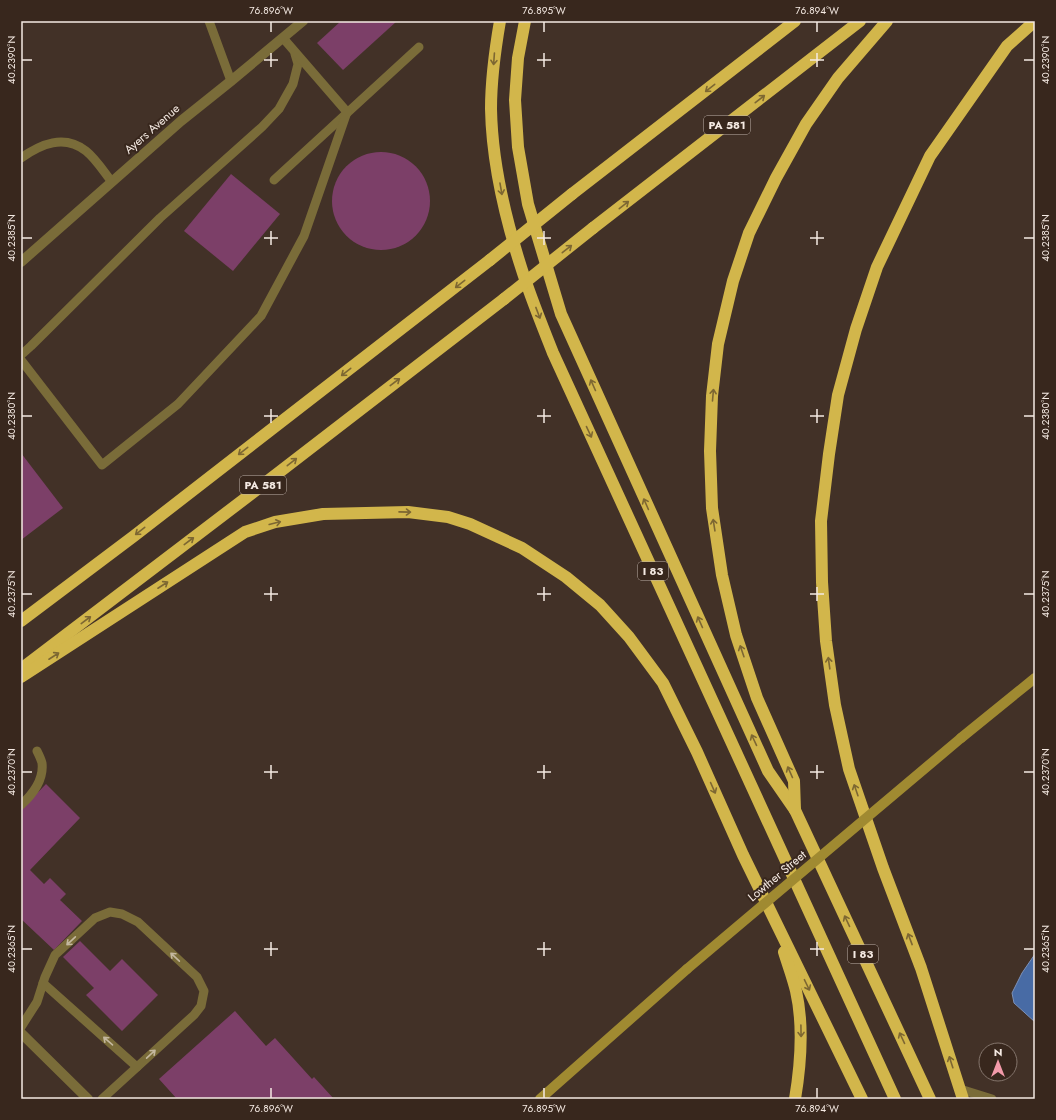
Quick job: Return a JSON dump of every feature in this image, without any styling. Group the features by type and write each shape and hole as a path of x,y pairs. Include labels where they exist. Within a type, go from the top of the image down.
{"highway":[{"name":"I 83","path":"500,21 494,54 491,109 504,207 521,267 553,353 895,1099"},
{"path":"525,21 518,58 515,100 518,147 528,204 561,314 768,771 795,810"},
{"path":"773,38 791,21"},
{"name":"PA 581","path":"21,621 140,531 490,260 572,194 795,21"},
{"name":"PA 581","path":"21,668 251,494 504,299 860,21"},
{"name":"I 83","path":"887,21 838,78 806,124 776,178 749,233 733,282 718,344 712,396 710,451 712,508 722,575 736,635 757,698 794,781 795,810 930,1099"},
{"path":"962,1094 921,968 882,868 849,769 834,705 826,641 822,582 821,521 838,395 856,329 877,267 930,156 1007,46 1035,21"},
{"path":"21,678 245,532 275,522 323,514 408,512 448,517 470,524 522,548 566,576 600,605 629,637 663,683 697,752 743,855 862,1099"},
{"path":"772,912 796,990 801,1026 800,1065 795,1099"}],"main road":[{"name":"Lowther Street","path":"540,1099 687,969 961,738 1035,678"}],"street":[{"name":"Ayers Avenue","path":"21,262 180,121 303,21"},
{"path":"21,1033 88,1099"}],"lane":[{"path":"208,21 231,81"},
{"path":"283,38 347,112"},
{"path":"274,180 419,47"},
{"path":"21,355 160,218 262,127 279,109 293,84 298,64 293,49"},
{"path":"21,360 102,465 178,404 261,316 304,236 347,112"},
{"path":"21,158 31,150 46,143 63,142 78,145 87,152 112,182"},
{"path":"21,805 31,796 41,780 42,763 37,751"},
{"path":"21,1027 36,1002 42,983 55,955 95,918 110,912 122,914 138,922 197,976 204,991 201,1006 102,1099"},
{"path":"42,983 137,1066"},
{"path":"962,1094 992,1099"}],"water":[{"path":"1035,954 1035,1022 1014,1003 1012,993 1022,973"}],"building":[{"path":"341,21 397,21 343,70 317,43"},
{"path":"381,152 400,156 416,166 426,182 430,201 426,220 416,236 400,246 381,250 362,246 346,236 336,220 332,201 336,182 346,166 362,156"},
{"path":"231,174 280,214 233,271 184,231"},
{"path":"21,453 63,508 21,540"},
{"path":"46,784 80,818 30,870 44,884 50,878 66,894 60,900 82,921 54,950 21,919 21,810"},
{"path":"80,941 110,971 122,959 158,995 122,1031 86,995 94,988 63,957"},
{"path":"235,1011 266,1046 275,1038 312,1079 314,1077 333,1098 177,1099 159,1079"}]}
